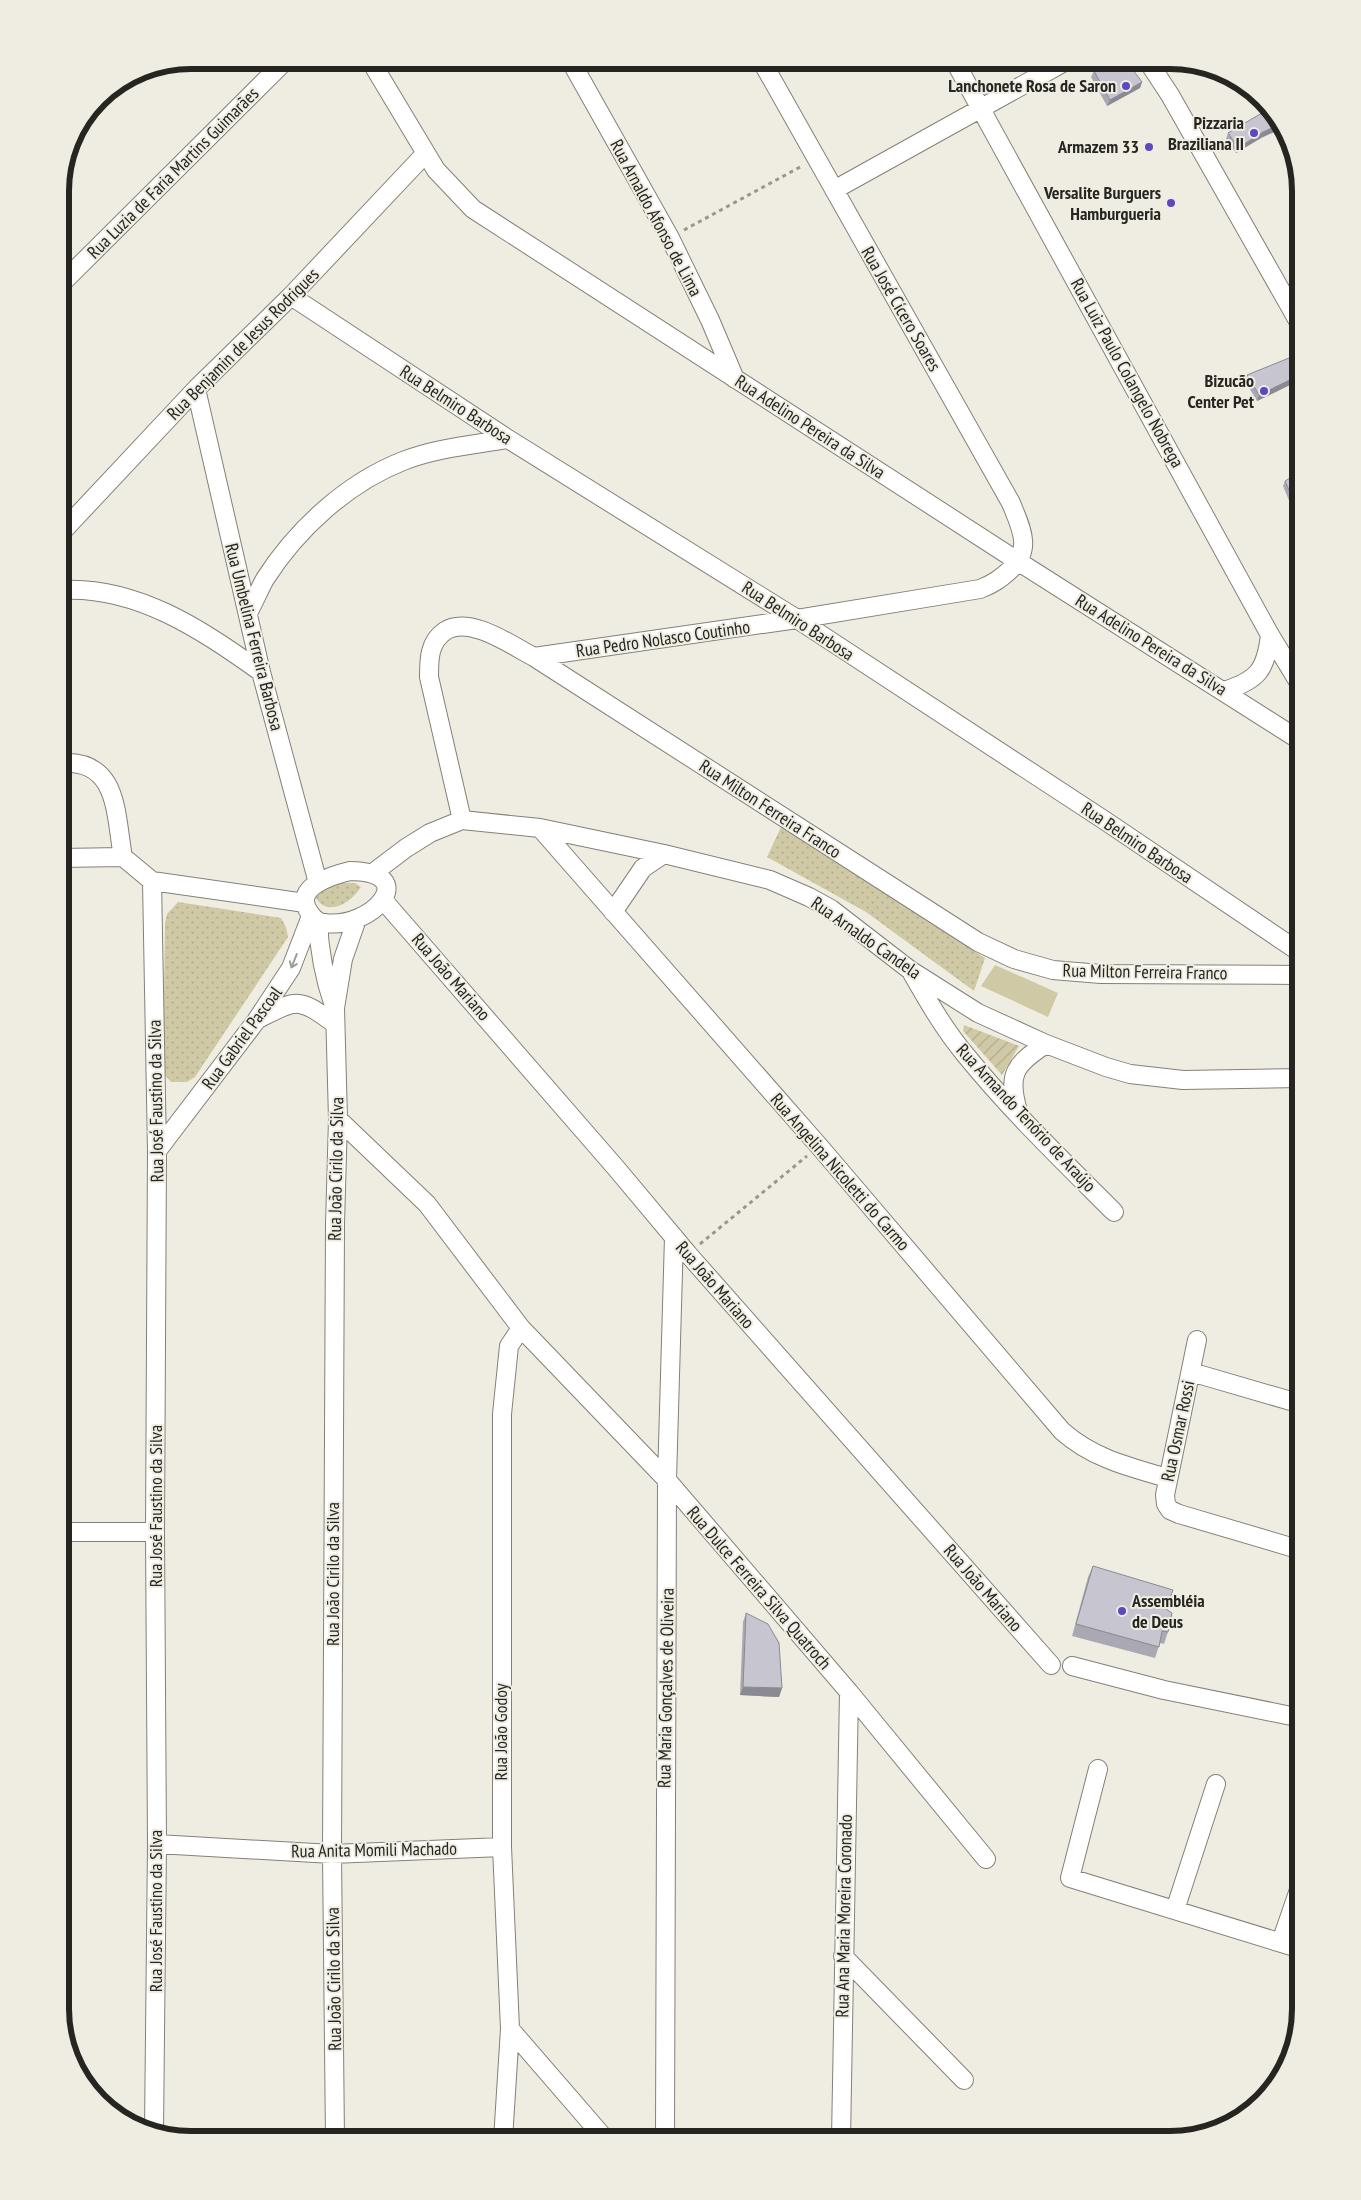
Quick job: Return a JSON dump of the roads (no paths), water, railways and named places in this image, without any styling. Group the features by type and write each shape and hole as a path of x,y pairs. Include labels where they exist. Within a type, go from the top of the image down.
{"street":[{"name":"Rua Luzia de Faria Martins Guimarães","path":"69,276 277,69"},
{"name":"Rua Adelino Pereira da Silva","path":"375,69 436,170 473,209 1019,562 1292,735"},
{"name":"Rua Arnaldo Afonso de Lima","path":"575,69 670,238 706,311 735,379"},
{"name":"Rua José Cícero Soares","path":"766,69 1010,503 1020,524 1024,540 1019,562"},
{"name":"Rua Luiz Paulo Colangelo Nobrega","path":"959,69 1292,671"},
{"path":"834,190 1052,69"},
{"path":"1153,69 1170,95 1292,310"},
{"name":"Rua Benjamin de Jesus Rodrigues","path":"69,524 196,389 291,296 425,154"},
{"name":"Rua Belmiro Barbosa","path":"291,296 508,439 797,619 1104,820 1292,947"},
{"name":"Rua Umbelina Ferreira Barbosa","path":"196,389 261,672 318,883"},
{"path":"248,613 265,579 292,542 318,515 358,484 403,461 450,448 508,439"},
{"name":"Rua Pedro Nolasco Coutinho","path":"534,657 797,619 980,589 996,583 1019,562"},
{"path":"69,590 104,592 160,609 211,636 261,672"},
{"name":"Rua Milton Ferreira Franco","path":"462,820 429,677 429,658 432,648 440,635 450,628 464,625 479,629 534,657 978,942 1014,959 1053,970 1101,974 1292,975"},
{"path":"1224,691 1244,685 1257,675 1268,657 1270,634"},
{"path":"69,762 88,765 98,771 108,784 123,857 152,881 311,913 331,924 357,919 370,914 384,900 387,894 385,884 373,873 350,871 332,875 309,890 311,913"},
{"name":"Rua Arnaldo Candela","path":"373,873 406,848 430,834 462,820 540,828 664,854 770,880 809,897 846,920 910,970 978,1013 1046,1044 1106,1067 1130,1074 1184,1080 1292,1078"},
{"name":"Rua Angelina Nicoletti do Carmo","path":"540,828 818,1146 1062,1431 1076,1444 1113,1462 1167,1478"},
{"path":"613,912 644,868 664,854"},
{"path":"69,858 123,857"},
{"name":"Rua José Faustino da Silva","path":"152,881 157,1151 155,1532 157,1844 154,2126"},
{"name":"Rua João Mariano","path":"384,900 439,961 688,1254 1051,1665"},
{"name":"Rua João Cirilo da Silva","path":"311,913 322,968 335,1016"},
{"name":"Rua Gabriel Pascoal","path":"157,1151 256,1021 292,968 311,913"},
{"name":"Rua João Cirilo da Silva","path":"335,2131 332,1854 335,1234 338,1119 335,1016 343,959 357,919"},
{"name":"Rua Armando Tenório de Araújo","path":"910,970 934,1011 963,1052 1020,1116 1114,1212"},
{"path":"256,1021 288,1004 308,1004 335,1016"},
{"path":"1020,1116 1012,1091 1013,1078 1019,1065 1046,1044"},
{"name":"Rua Dulce Ferreira Silva Quatroch","path":"338,1119 427,1204 521,1328 667,1480 849,1692 986,1859"},
{"name":"Rua Maria Gonçalves de Oliveira","path":"665,2131 667,1480 674,1237"},
{"name":"Rua João Godoy","path":"504,2131 510,2029 502,1847 502,1414 509,1346 521,1328"},
{"name":"Rua Osmar Rossi","path":"1197,1340 1167,1478 1166,1504 1170,1510 1179,1514 1292,1547"},
{"path":"1191,1372 1292,1401"},
{"path":"69,1532 155,1532"},
{"path":"1072,1666 1164,1690 1292,1716"},
{"name":"Rua Ana Maria Moreira Coronado","path":"841,2131 849,1692"},
{"path":"1098,1769 1070,1878 1292,1946"},
{"path":"1175,1910 1216,1784"},
{"name":"Rua Anita Momili Machado","path":"157,1844 332,1854 502,1847"},
{"path":"1282,1942 1292,1911"},
{"path":"844,1956 964,2080"},
{"path":"510,2029 598,2131"}],"place":[{"name":"Lanchonete Rosa de Saron","path":"1126,86"},
{"name":"Pizzaria Braziliana II","path":"1254,133"},
{"name":"Armazem 33","path":"1149,147"},
{"name":"Versalite Burguers Hamburgueria","path":"1171,203"},
{"name":"Bizucão Center Pet","path":"1264,391"},
{"name":"Assembléia de Deus","path":"1122,1611"}]}
